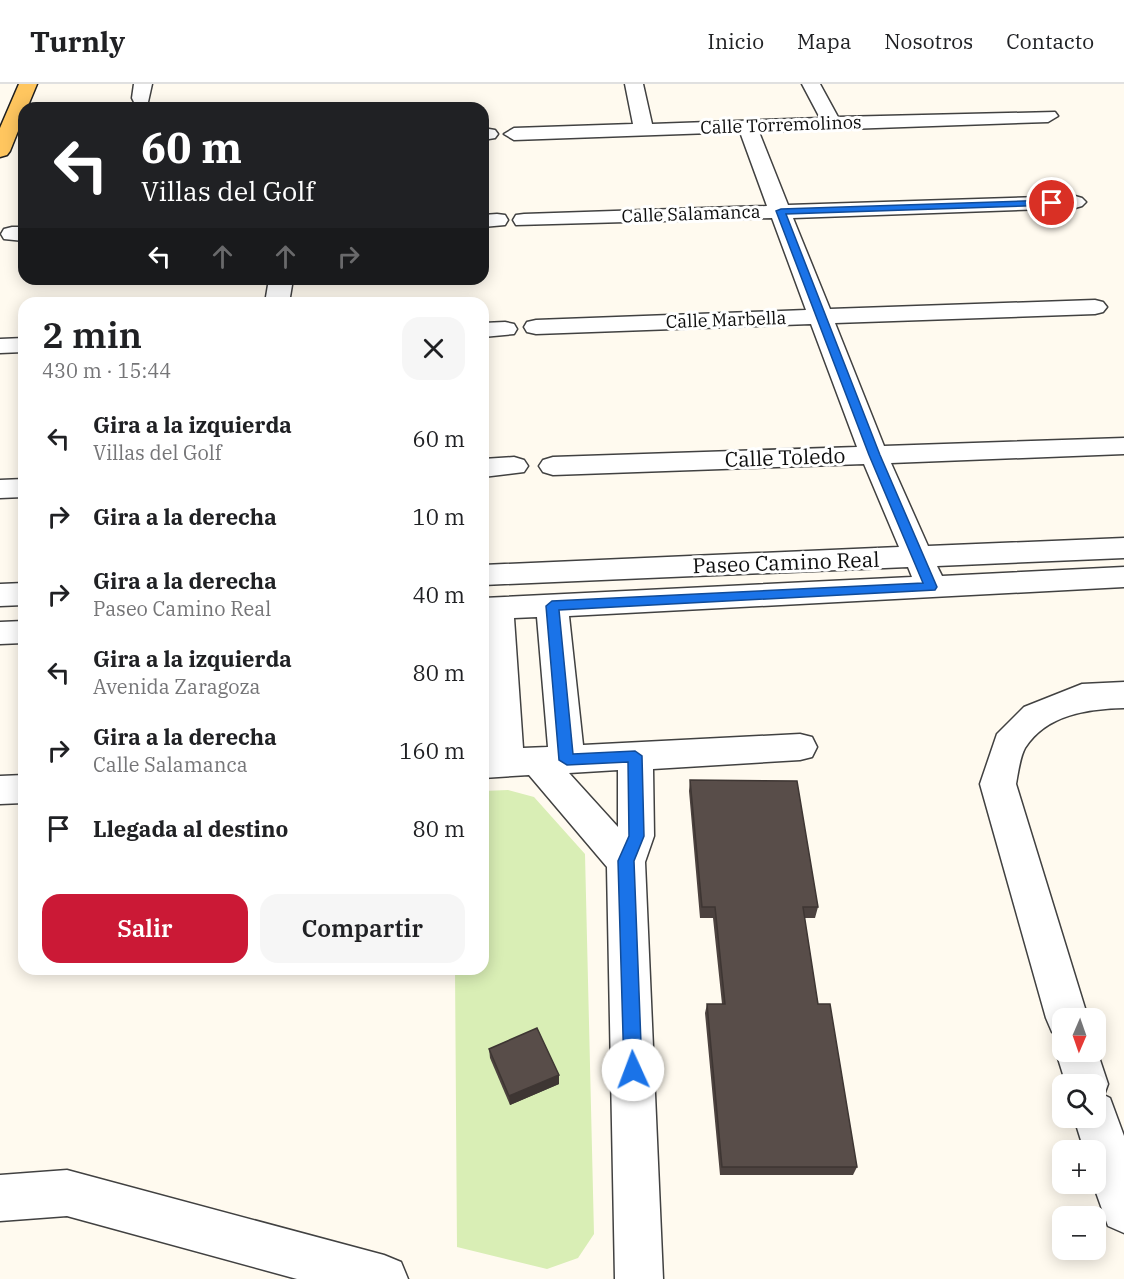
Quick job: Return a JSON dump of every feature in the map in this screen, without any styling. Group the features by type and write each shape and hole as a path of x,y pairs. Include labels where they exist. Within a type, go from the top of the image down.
{"main road":[{"path":"21,102 28,84"},
{"path":"0,152 18,108"}],"street":[{"path":"634,84 644,129"},
{"path":"812,84 832,123"},
{"name":"Calle Torremolinos","path":"514,134 1048,117"},
{"path":"747,126 874,455 931,587"},
{"name":"Calle Salamanca","path":"524,220 1075,202"},
{"name":"Calle Marbella","path":"536,327 1095,307"},
{"path":"0,346 18,345"},
{"name":"Calle Toledo","path":"553,466 1124,446"},
{"path":"489,468 514,466"},
{"path":"0,489 18,488"},
{"name":"Paseo Camino Real","path":"489,575 1124,548"},
{"name":"Paseo Camino Real","path":"491,609 1124,578"},
{"path":"0,595 18,594"},
{"path":"523,762 552,606"},
{"path":"491,609 523,762 626,861"},
{"path":"0,633 18,632"},
{"path":"1064,1008 998,784 1010,743 1036,716 1082,697 1124,695"},
{"path":"523,762 800,747"},
{"path":"635,756 636,836 626,861 639,1279"},
{"path":"0,790 18,789"},
{"path":"1099,1128 1124,1210"},
{"path":"0,1198 67,1192 384,1279"}],"green space":[{"path":"508,790 534,797 585,854 594,1234 578,1258 547,1269 457,1247 455,975 489,975 489,791"}],"building":[{"path":"690,780 797,781 818,907 803,907 818,1004 830,1004 857,1167 722,1167 707,1004 725,1004 715,907 702,907"},
{"path":"537,1028 559,1075 509,1096 489,1049"}],"route":[{"path":"633,1070 626,861 636,836 635,756 567,760 552,606 931,587 874,455 781,211 1052,203"}]}
